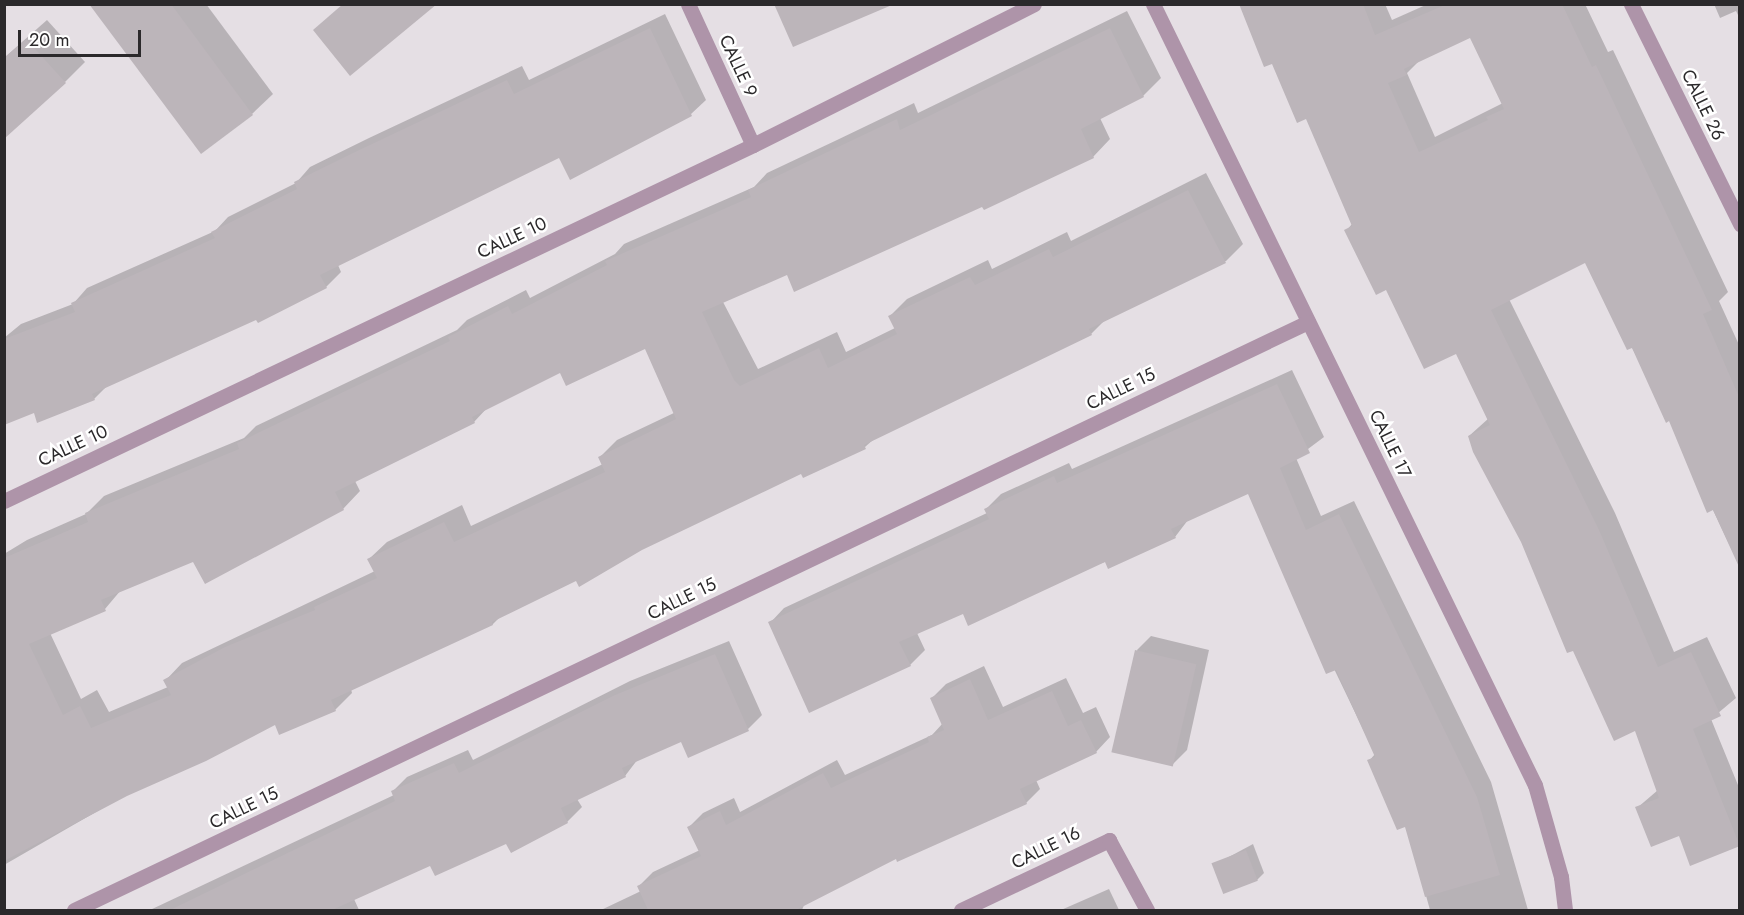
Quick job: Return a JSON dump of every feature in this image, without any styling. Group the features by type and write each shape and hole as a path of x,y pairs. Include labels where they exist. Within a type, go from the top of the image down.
{"street":[{"name":"CALLE 9","path":"688,4 753,145"},
{"name":"CALLE 10","path":"4,501 753,145 1034,4"},
{"name":"CALLE 17","path":"1153,4 1535,785 1561,877 1565,910"},
{"name":"CALLE 26","path":"1631,4 1740,224"},
{"name":"CALLE 15","path":"74,910 1308,322"},
{"name":"CALLE 16","path":"961,910 1109,840 1147,910"}],"building":[{"path":"89,4 171,4 253,115 201,154"},
{"path":"343,4 437,4 350,76 313,30"},
{"path":"774,4 892,4 892,5 793,47"},
{"path":"1239,4 1363,4 1375,35 1447,4 1562,4 1592,67 1596,65 1712,310 1703,314 1740,399 1740,569 1713,510 1707,513 1669,421 1666,423 1632,348 1627,350 1585,263 1491,310 1599,530 1658,667 1691,652 1721,716 1693,729 1740,846 1690,866 1679,836 1651,847 1635,807 1659,798 1635,731 1614,741 1573,651 1567,653 1521,542 1473,452 1468,436 1490,425 1456,354 1424,369 1386,290 1376,295 1344,230 1352,226 1306,119 1297,123 1272,64 1264,67","holes":["1470,38 1504,109 1486,117 1488,120 1419,152 1388,83 1407,75 1404,69"]},
{"path":"650,28 692,116 570,180 559,158 320,275 327,288 258,323 256,320 92,394 95,400 37,423 34,413 4,425 4,339 75,312 71,303 215,238 211,232 297,189 294,182 353,153 507,80 514,94"},
{"path":"1110,28 1144,97 1081,129 1094,158 984,210 982,207 794,292 787,275 702,312 734,380 740,386 819,348 828,368 897,334 888,316 970,277 975,285 1049,249 1053,257 1188,190 1226,263 1089,329 1092,335 864,445 866,449 803,478 801,474 642,550 579,587 576,581 492,622 493,625 331,700 336,711 279,735 275,725 206,761 127,796 4,861 4,558 88,522 85,513 239,449 237,443 450,341 448,337 508,306 512,314 607,265 605,261 751,197 748,190 819,156 897,119 900,130","holes":["645,349 676,419 598,457 605,472 454,542 444,522 367,559 377,578 314,607 315,610 225,647 163,680 171,695 91,728 80,706 63,715 29,644 106,611 101,600 193,562 205,584 344,510 335,492 475,423 472,417 560,373 566,386"]},
{"path":"26,39 66,83 4,139 4,58"},
{"path":"1277,384 1310,453 1280,468 1306,530 1339,514 1477,797 1500,875 1425,897 1405,827 1397,830 1367,760 1375,757 1336,670 1326,674 1248,494 1171,529 1176,538 1108,569 1105,562 968,626 963,614 899,642 911,666 809,713 768,622 989,519 984,509 1054,476 1057,483"},
{"path":"1135,650 1196,664 1173,766 1111,752"},
{"path":"715,654 749,731 688,758 681,742 622,768 626,777 561,808 568,823 511,853 506,844 435,876 430,866 332,910 170,910 395,801 391,791 454,763 459,773 615,695"},
{"path":"970,679 988,720 1052,691 1068,726 1081,720 1097,753 1020,789 1027,804 897,862 896,859 796,910 648,910 637,886 701,856 687,827 720,811 726,825 823,773 831,788 929,742 927,737 944,730 930,698"},
{"path":"1246,850 1258,881 1223,894 1211,863"}]}
